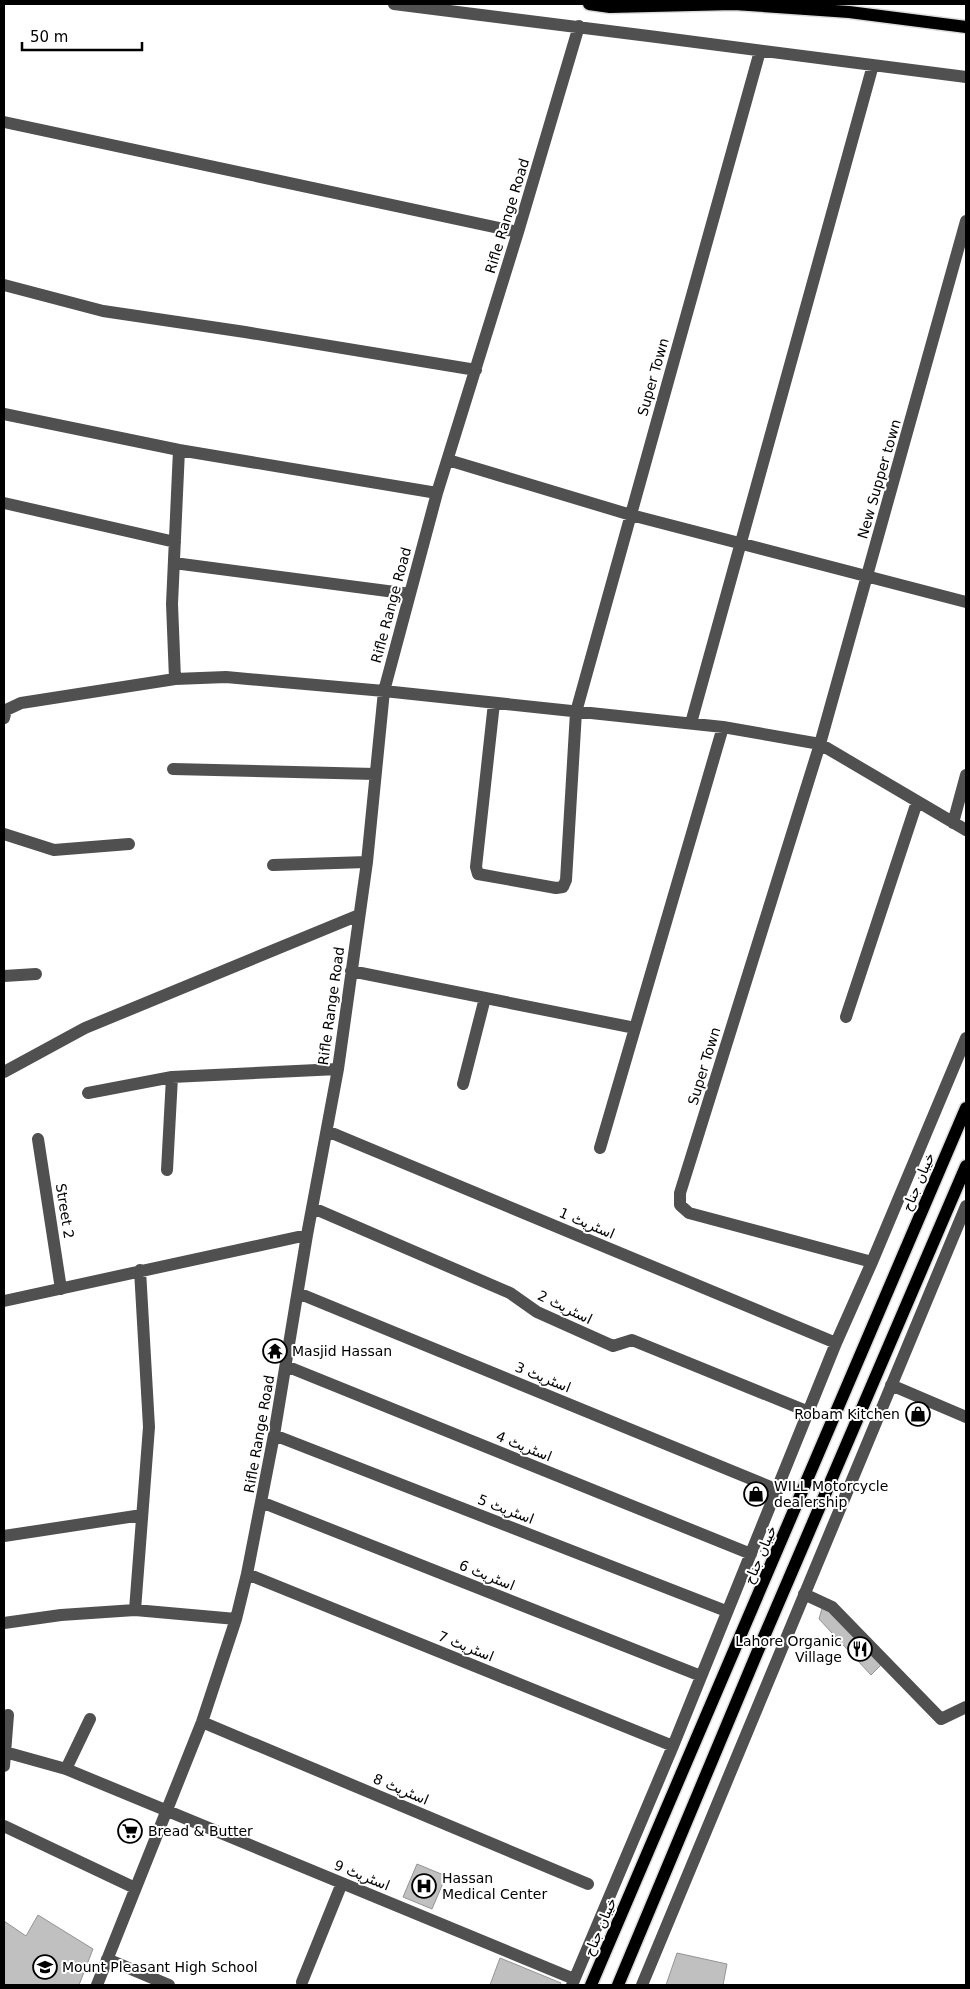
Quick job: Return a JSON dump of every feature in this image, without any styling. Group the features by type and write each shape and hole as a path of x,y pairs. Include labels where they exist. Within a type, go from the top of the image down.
{"main road":[{"path":"589,4 610,7 732,4 848,12 966,27"},
{"name":"خیبان جناح","path":"591,1985 966,1108"},
{"path":"618,1985 966,1166"}],"street":[{"path":"394,4 579,26 966,77"},
{"name":"Rifle Range Road","path":"97,1985 202,1722 236,1619 247,1574 274,1435 307,1235 338,1069 368,862 384,690 437,493 518,232 579,26"},
{"name":"Super Town","path":"494,703 476,867 478,874 556,888 563,887 566,880 576,712 760,51"},
{"path":"691,723 873,65"},
{"path":"4,122 518,232"},
{"name":"New Supper town","path":"820,744 966,221"},
{"path":"4,285 103,311 476,370"},
{"path":"4,414 180,450 437,493"},
{"path":"175,679 172,604 180,450"},
{"path":"448,460 631,515 966,602"},
{"path":"4,503 175,542"},
{"path":"174,562 410,594"},
{"path":"4,718 6,710 20,703 175,679 226,677 384,690 691,723 820,744 966,830"},
{"path":"600,1148 722,727"},
{"name":"Super Town","path":"820,744 680,1193 680,1205 689,1213 872,1262"},
{"path":"173,769 375,774"},
{"path":"953,823 966,775"},
{"path":"846,1018 917,802"},
{"path":"4,834 54,850 128,844"},
{"path":"273,865 368,862"},
{"path":"4,1072 84,1028 359,915"},
{"path":"351,971 635,1028"},
{"path":"4,976 36,974"},
{"path":"463,1084 485,998"},
{"path":"573,1982 673,1746 836,1343 966,1038"},
{"path":"88,1093 172,1077 338,1069"},
{"path":"167,1170 172,1077"},
{"name":"اسٹریٹ 1","path":"327,1131 836,1343"},
{"name":"Street 2","path":"38,1139 62,1289"},
{"path":"642,1985 891,1385 963,1220 966,1206"},
{"name":"اسٹریٹ 2","path":"313,1208 510,1293 537,1312 613,1346 632,1340 809,1412"},
{"path":"4,1301 307,1235"},
{"path":"135,1610 149,1427 140,1270"},
{"name":"اسٹریٹ 3","path":"298,1292 778,1490"},
{"name":"اسٹریٹ 4","path":"286,1366 751,1554"},
{"path":"891,1385 966,1417"},
{"name":"اسٹریٹ 5","path":"274,1435 726,1611"},
{"name":"اسٹریٹ 6","path":"261,1502 701,1676"},
{"path":"4,1536 142,1516"},
{"name":"اسٹریٹ 7","path":"247,1574 673,1746"},
{"path":"804,1594 832,1606 941,1719 966,1707"},
{"path":"4,1624 61,1615 135,1610 236,1619"},
{"path":"4,1766 8,1715"},
{"path":"66,1769 90,1719"},
{"name":"اسٹریٹ 8","path":"202,1722 588,1884"},
{"name":"اسٹریٹ 9","path":"5,1752 66,1769 166,1812 342,1882 573,1982"},
{"path":"4,1826 135,1888"},
{"path":"302,1982 342,1882"},
{"path":"107,1959 169,1985"}],"building":[{"name":"Lahore Organic Village","path":"823,1605 884,1662 871,1675 819,1619"},
{"name":"Hassan Medical Center","path":"417,1864 446,1876 432,1909 403,1897"},
{"name":"Mount Pleasant High School","path":"38,1915 93,1949 79,1985 4,1985 4,1921 26,1936"},
{"path":"677,1953 727,1964 723,1985 666,1985"},
{"path":"500,1958 561,1983 560,1985 490,1985"}],"place":[{"name":"Masjid Hassan","path":"275,1351"},
{"name":"Robam Kitchen","path":"918,1414"},
{"name":"WILL Motorcycle dealership","path":"756,1494"},
{"name":"Lahore Organic Village","path":"860,1649"},
{"name":"Bread & Butter","path":"130,1831"},
{"name":"Hassan Medical Center","path":"424,1886"},
{"name":"Mount Pleasant High School","path":"45,1967"}]}
